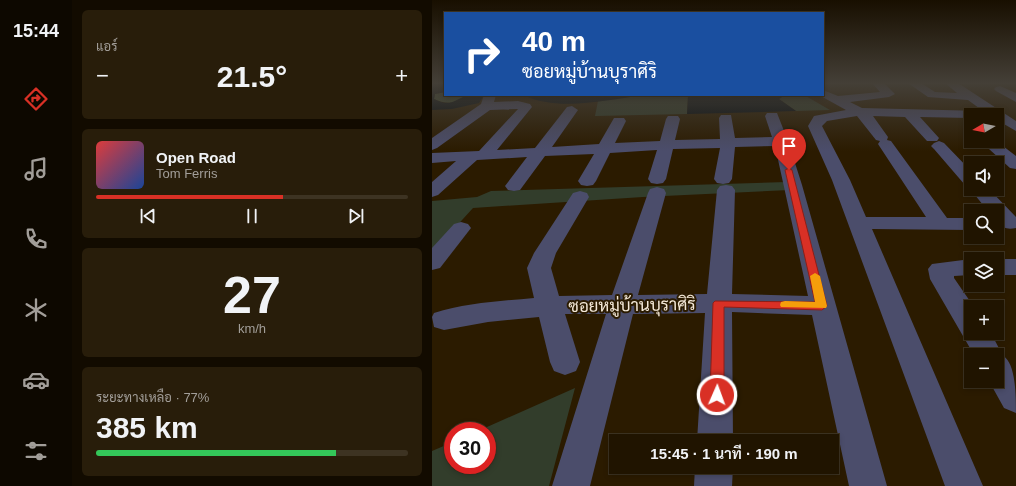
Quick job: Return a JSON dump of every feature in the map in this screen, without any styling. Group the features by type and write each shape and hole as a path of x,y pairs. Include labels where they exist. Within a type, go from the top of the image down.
{"street":[{"path":"432,144 482,106"},
{"path":"432,191 477,156 526,107 521,106"},
{"path":"854,106 864,109 909,113 964,114"},
{"path":"861,106 883,141 941,224"},
{"path":"870,106 864,109 832,118 820,127 834,155 851,178 864,223 964,486"},
{"path":"514,186 572,110"},
{"path":"909,113 964,173"},
{"path":"954,114 964,123"},
{"path":"1004,115 1016,115"},
{"path":"772,116 781,141 868,486"},
{"path":"715,434 718,303 728,142 726,118"},
{"path":"1004,119 1016,127"},
{"path":"571,486 657,186 672,120"},
{"path":"565,362 539,268 545,253 583,189 619,121"},
{"path":"432,158 604,148 781,141"},
{"path":"996,148 1016,164"},
{"path":"985,196 1008,223"},
{"path":"864,223 964,224"},
{"path":"864,223 979,486"},
{"path":"432,263 461,228"},
{"path":"964,267 945,268 940,269 940,271 942,279 964,314"},
{"path":"1004,267 1016,267"},
{"name":"ซอยหมู่บ้านบุราศิริ","path":"436,320 488,312 570,304 622,305 718,303 822,306"},
{"path":"1004,378 1016,398"},
{"path":"713,486 714,474"}],"green space":[{"path":"597,106 687,106 687,114 595,116"},
{"path":"788,106 823,106 830,110 796,111"},
{"path":"787,182 790,190 643,197 473,208 432,253 432,201 477,197 491,191"},
{"path":"575,388 549,486 432,486 432,451 444,446 444,474 496,474 496,423"}],"shaded area":[{"path":"432,106 467,106 452,109 432,110"},
{"path":"687,106 788,106 796,111 687,114"}],"slow traffic":[{"path":"785,305 822,306 815,276"}],"route":[{"path":"717,395 718,303 822,306 789,170"}]}
